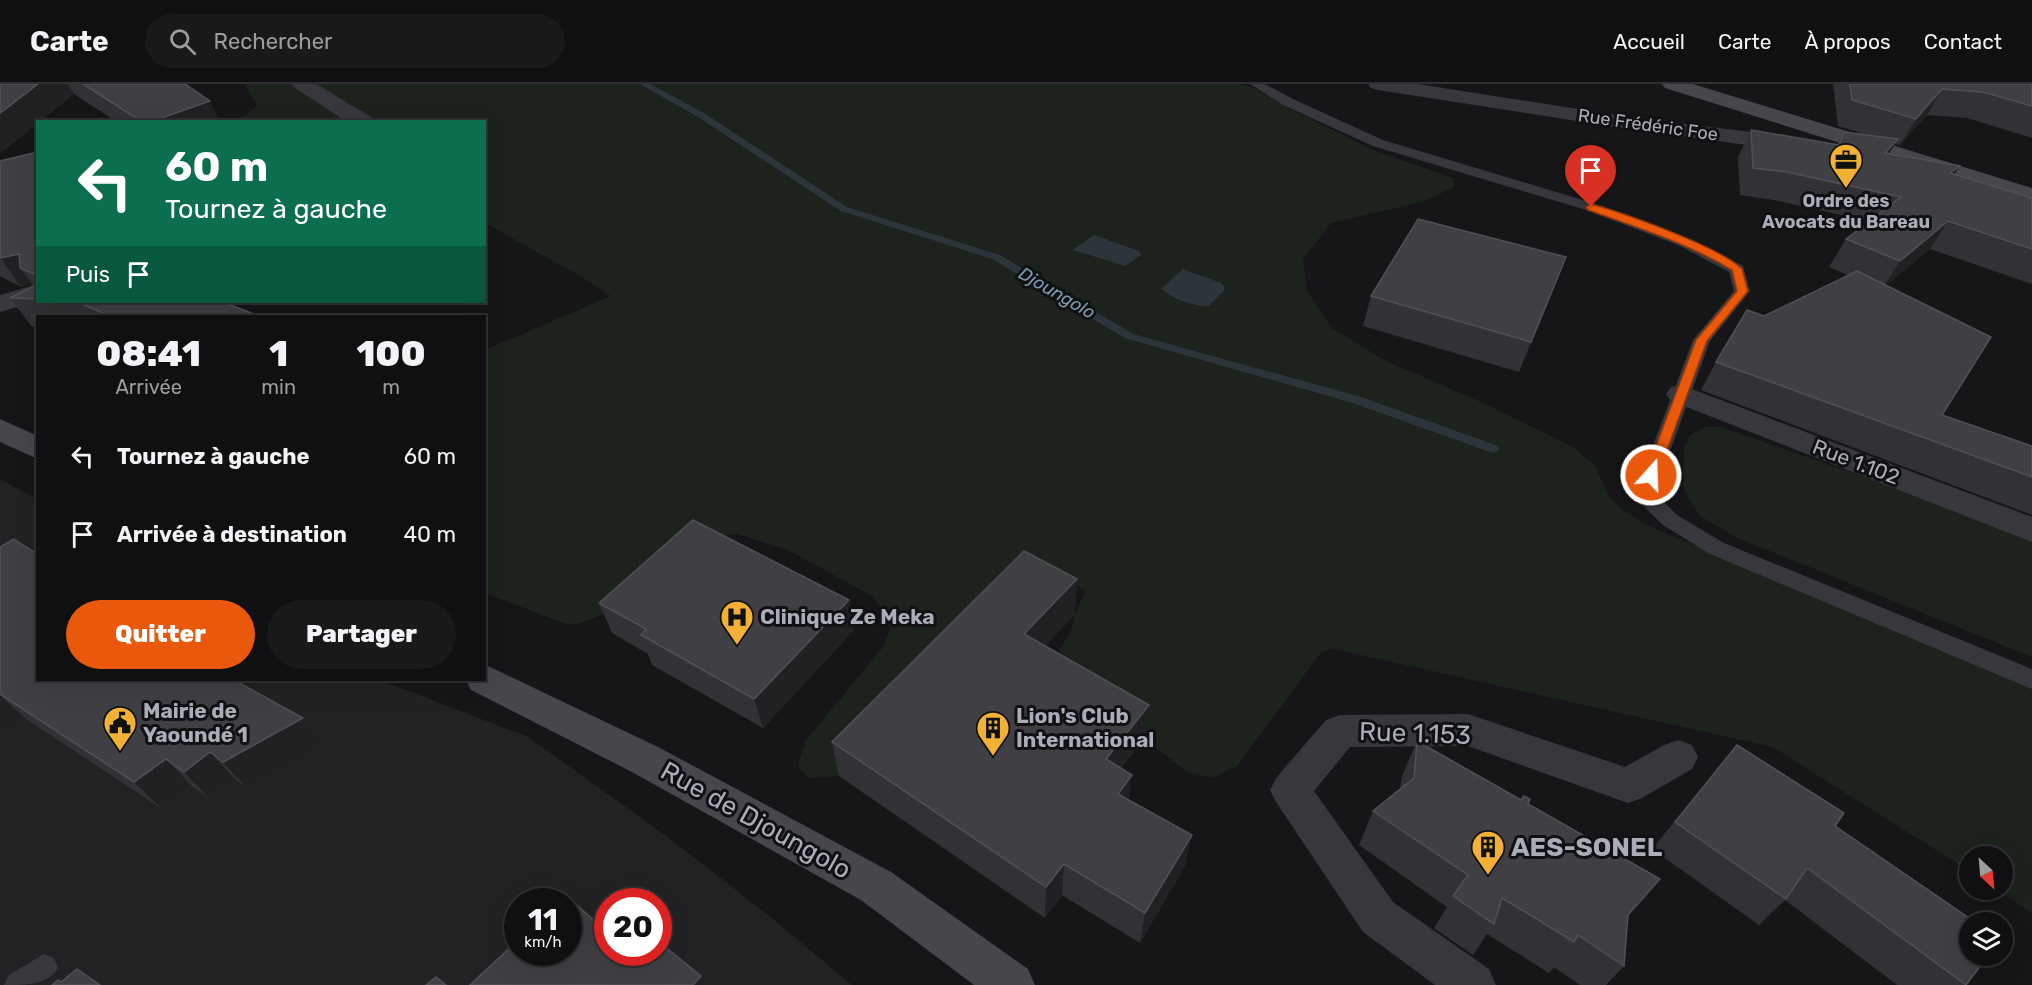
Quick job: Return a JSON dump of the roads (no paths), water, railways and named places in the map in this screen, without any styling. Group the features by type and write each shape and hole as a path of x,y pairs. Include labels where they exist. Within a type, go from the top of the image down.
{"street":[{"path":"302,84 360,120"},
{"name":"Rue Frédéric Foe","path":"1378,84 1629,123 1919,161"},
{"path":"1672,84 2032,196"},
{"path":"0,304 36,293"},
{"name":"Rue 1.102","path":"1681,394 2032,530"},
{"path":"0,429 36,448"},
{"name":"Rue de Djoungolo","path":"486,680 646,760 876,886 1012,985"},
{"name":"Rue 1.153","path":"1473,985 1378,917 1290,790 1340,731 1468,730 1628,786 1678,757"}],"lane":[{"path":"1256,84 1288,102 1378,143 1591,207 1684,242 1737,269 1742,291 1702,340 1644,495 1670,520 1716,548 2032,679"},
{"path":"20,985 44,968"}],"waterway":[{"name":"Djoungolo","path":"644,84 701,115 844,209 996,257 1129,336 1357,400 1494,449"}],"place":[{"name":"Ordre des Avocats du Bareau","path":"1846,189"},
{"name":"Clinique Ze Meka","path":"737,646"},
{"name":"Mairie de Yaoundé 1","path":"120,752"},
{"name":"Lion's Club International","path":"993,757"},
{"name":"AES-SONEL","path":"1488,876"}]}
